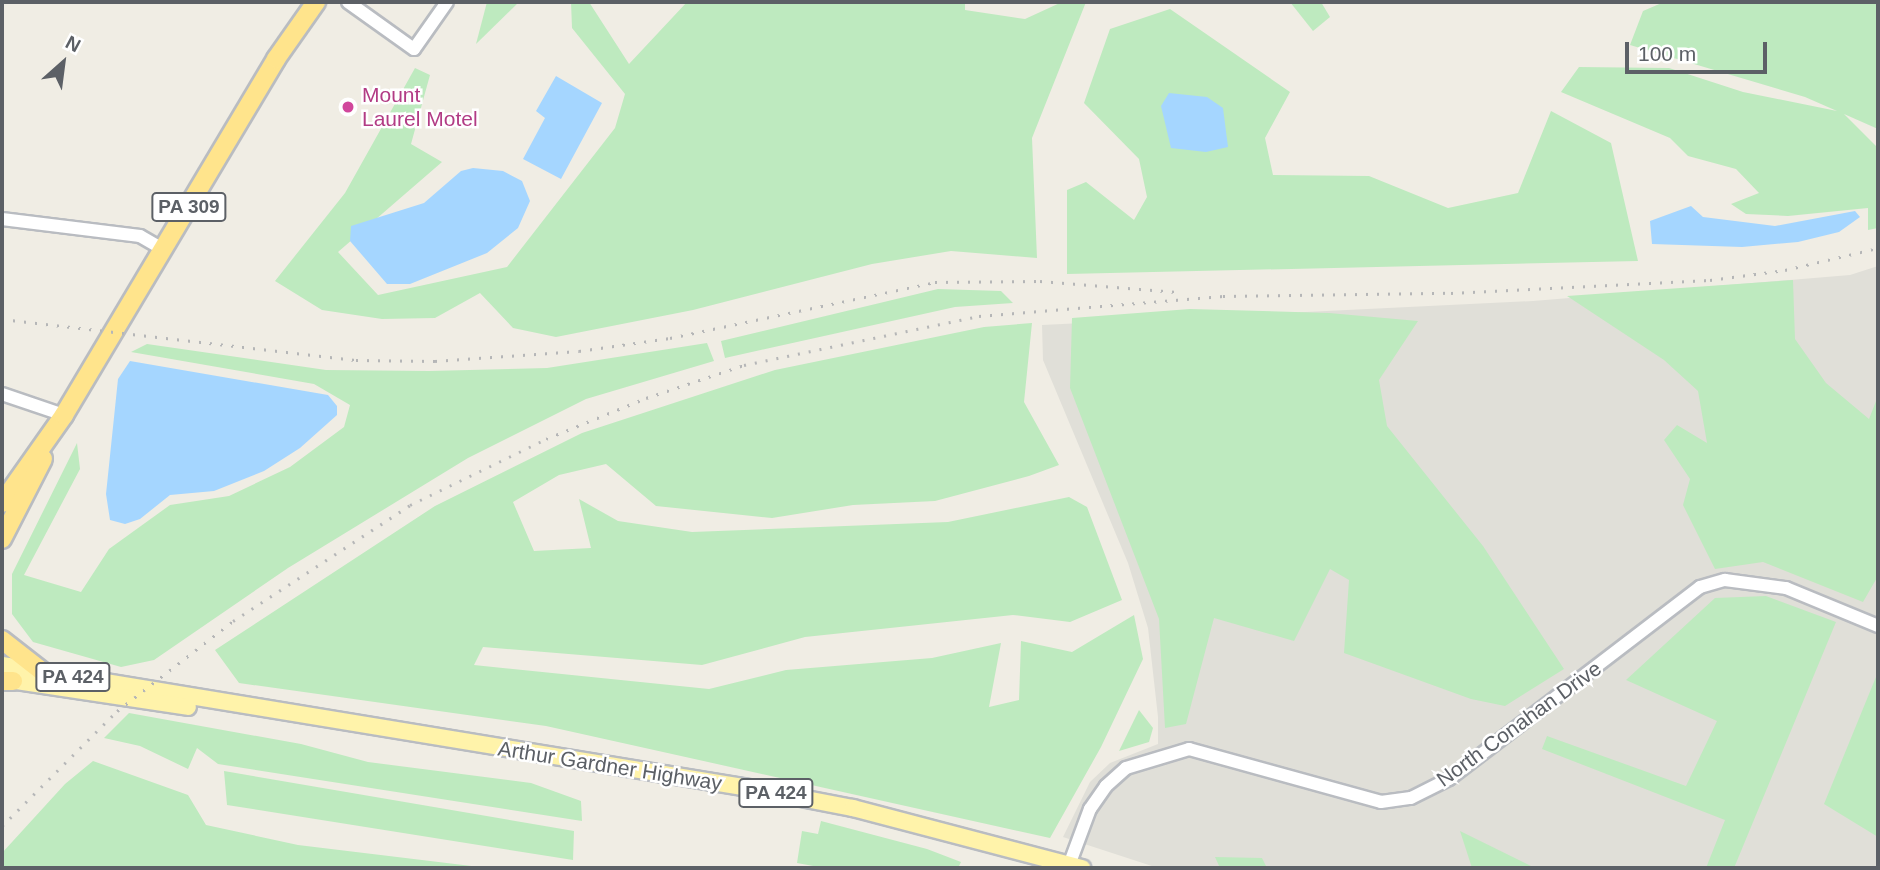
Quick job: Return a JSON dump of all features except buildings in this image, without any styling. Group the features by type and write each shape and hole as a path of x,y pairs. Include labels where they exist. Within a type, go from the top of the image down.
{"highway":[{"name":"PA 309","path":"2,503 64,415 276,59 316,2"},
{"name":"PA 309","path":"2,539 64,415"},
{"path":"2,640 43,672"}],"main road":[{"name":"Arthur Gardner Highway","path":"2,665 853,808 1073,867"},
{"name":"Arthur Gardner Highway","path":"6,680 465,743"}],"street":[{"path":"348,2 414,49 447,2"},
{"path":"2,219 140,236 164,250"},
{"path":"2,394 64,415"},
{"name":"North Conahan Drive","path":"1073,867 1090,809 1106,786 1126,768 1189,749 1381,802 1411,799 1449,779 1700,587 1725,580 1786,587 1878,626"}],"shaded area":[{"path":"1878,266 1878,868 1158,868 1063,837 1090,782 1110,763 1158,744 1158,717 1148,628 1128,563 1043,360 1042,325 1533,301 1850,275"}],"green space":[{"path":"487,2 519,2 476,44"},
{"path":"571,2 589,2 629,64 687,2 965,2 965,10 1025,19 1062,2 1086,2 1032,138 1037,258 951,251 872,264 693,310 556,337 513,328 480,293 435,318 382,319 322,310 275,281 345,193 415,68 430,75 411,144 442,162 338,252 378,295 507,267 615,128 625,94 572,28"},
{"path":"1290,2 1321,2 1330,17 1313,31"},
{"path":"1664,2 1878,2 1878,129 1844,114 1878,148 1878,228 1868,230 1868,208 1788,216 1746,214 1731,204 1759,193 1736,169 1688,156 1670,138 1561,92 1579,67 1669,68 1743,92 1837,111 1805,97 1630,45 1643,11"},
{"path":"1170,9 1290,92 1265,138 1273,175 1369,176 1448,208 1518,193 1551,111 1611,143 1638,261 1067,274 1067,190 1086,182 1134,220 1147,197 1139,159 1084,103 1110,29"},
{"path":"1793,280 1795,339 1826,383 1869,419 1878,396 1878,576 1863,602 1763,562 1715,569 1683,505 1690,479 1664,440 1677,425 1707,443 1698,391 1664,360 1567,296"},
{"path":"938,289 1001,291 1013,303 955,307 725,358 721,341"},
{"path":"1190,309 1329,313 1418,321 1379,380 1387,426 1483,546 1564,669 1505,706 1471,699 1344,653 1349,580 1330,569 1294,641 1214,618 1186,724 1165,728 1159,619 1070,388 1072,318"},
{"path":"1032,323 1024,402 1059,465 1029,476 935,501 853,505 772,518 656,506 606,464 559,475 513,502 534,551 591,548 579,499 618,521 692,532 948,522 1069,497 1087,507 1122,600 1070,622 1013,615 805,637 702,665 483,647 474,665 709,689 786,670 932,658 1001,643 989,707 1019,700 1021,641 1072,652 1134,615 1143,659 1101,747 1050,838 546,726 239,683 215,650 435,506 582,433 775,370 984,327"},
{"path":"707,343 714,361 586,399 468,458 288,568 154,660 121,667 33,642 12,614 12,574 77,443 80,469 24,575 81,592 109,549 170,505 229,496 290,467 344,427 350,405 314,384 131,352 147,344 326,370 429,371 547,368"},
{"path":"1766,596 1836,622 1734,868 1706,868 1725,820 1542,749 1547,736 1686,786 1717,721 1626,680 1715,598"},
{"path":"1878,672 1878,837 1824,804"},
{"path":"1139,710 1153,728 1149,742 1119,751"},
{"path":"129,713 301,744 368,762 531,783 581,801 582,821 218,764 197,748 188,769 140,746 104,738"},
{"path":"93,761 188,795 206,825 298,845 488,868 2,868 2,853 65,784"},
{"path":"224,771 574,831 573,860 227,805"},
{"path":"821,821 927,849 961,862 958,868 824,868 797,863 802,831 818,834"},
{"path":"1460,831 1535,868 1472,868"},
{"path":"1215,857 1262,858 1267,868 1220,868"}],"water":[{"path":"556,76 602,103 561,179 523,159 545,118 536,111"},
{"path":"1169,93 1207,97 1223,108 1228,147 1206,152 1171,148 1161,106"},
{"path":"473,168 503,171 522,181 530,201 518,228 487,253 410,284 387,284 350,241 351,226 424,203 461,171"},
{"path":"1691,206 1703,217 1775,226 1855,211 1860,217 1839,232 1798,242 1742,247 1652,244 1650,221"},
{"path":"130,361 328,395 337,406 337,415 300,448 264,471 214,491 170,495 140,519 125,524 110,520 106,494 118,379"}],"railway":[{"path":"2,826 117,711 233,621 410,505 546,439 646,398 744,365 979,316 1223,296 1451,293 1710,280 1785,270 1878,248"},
{"path":"2,319 356,360 435,361 579,351 670,338 935,282 1040,281 1178,292"}],"place":[{"name":"Mount Laurel Motel","path":"348,107"}]}
